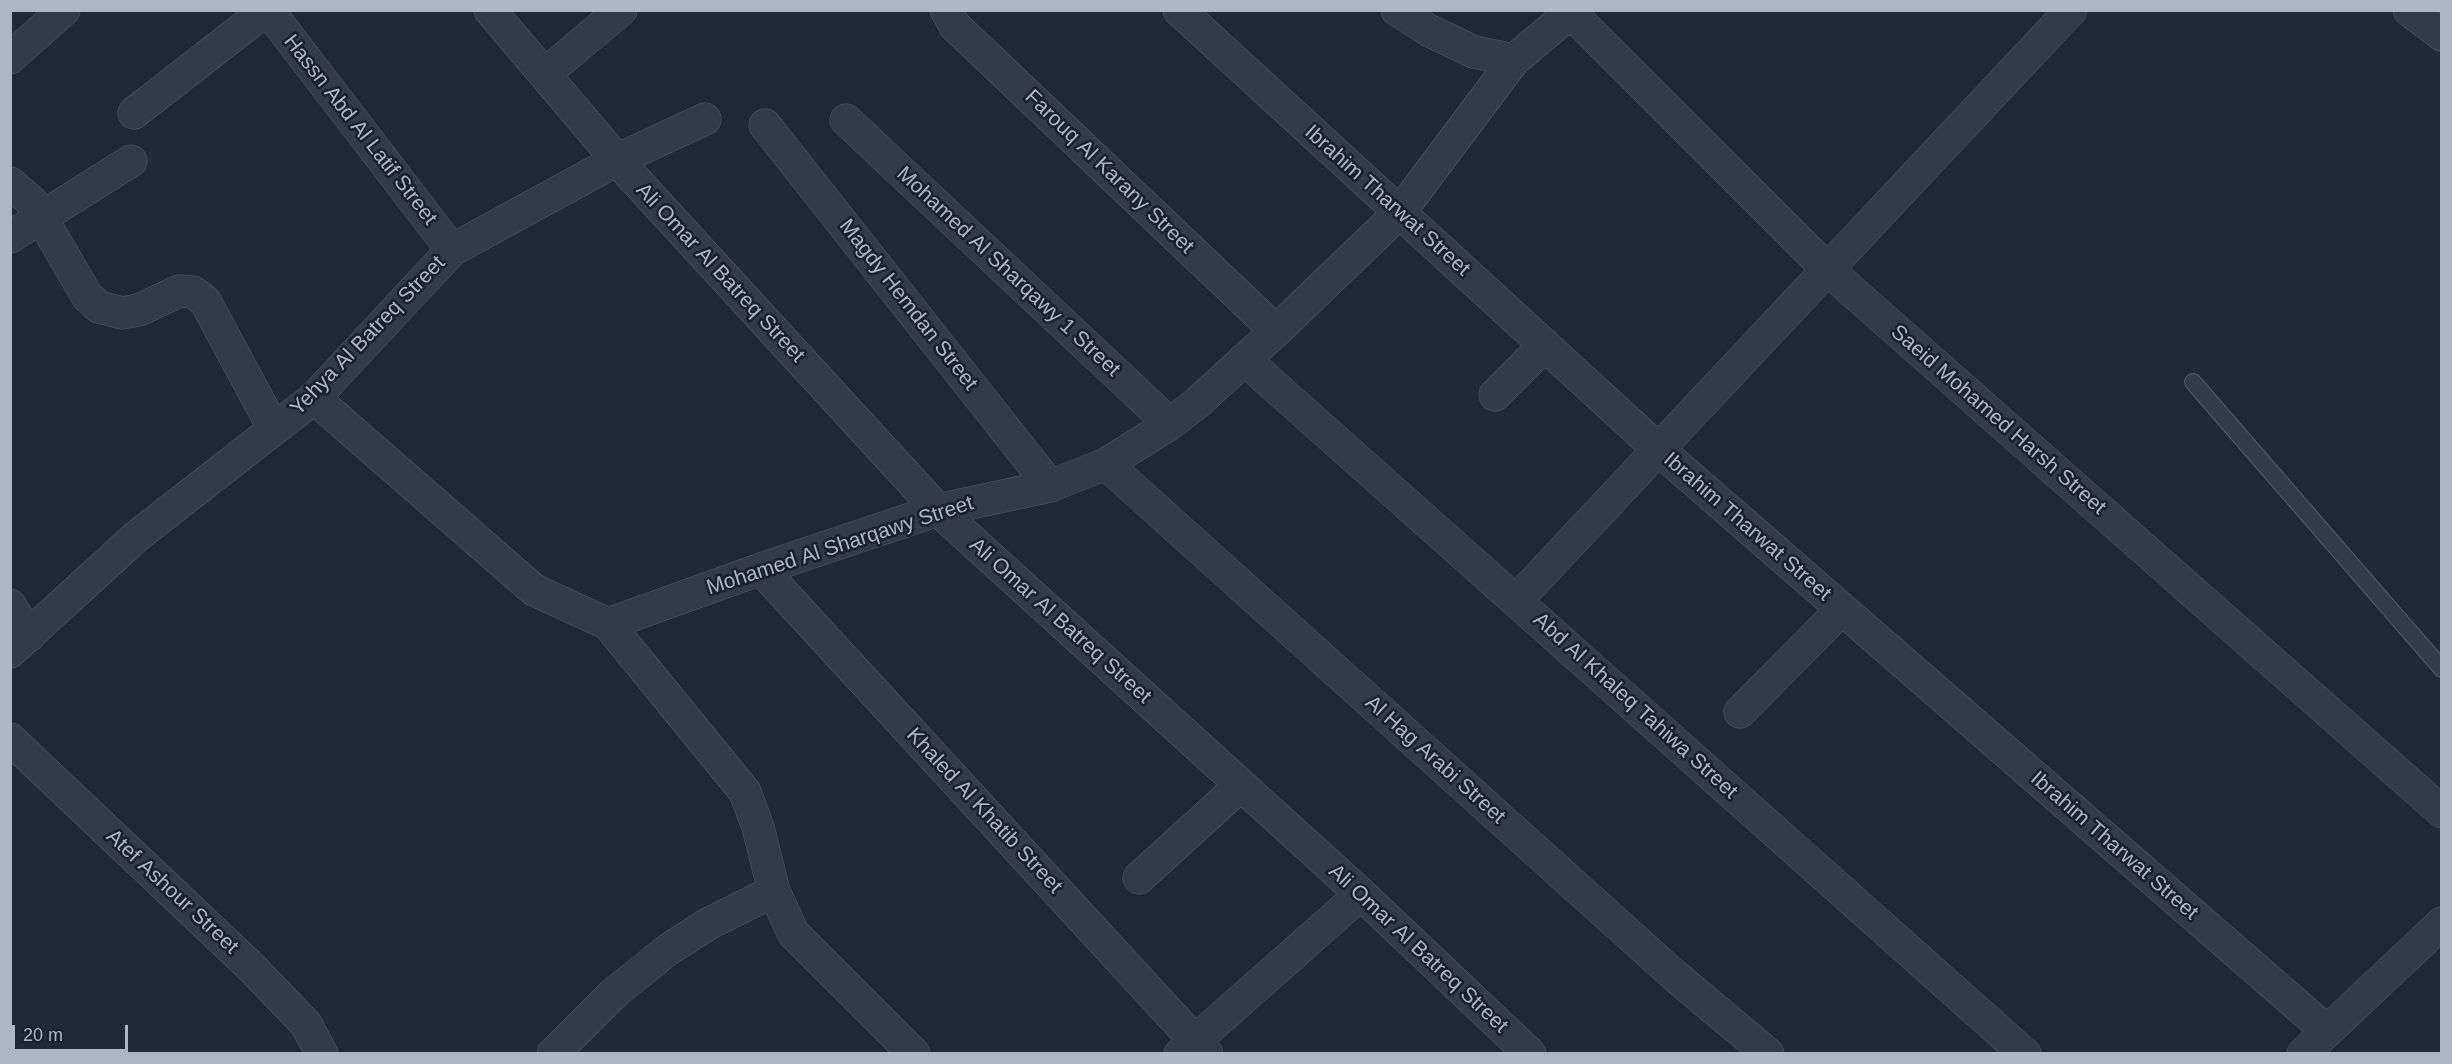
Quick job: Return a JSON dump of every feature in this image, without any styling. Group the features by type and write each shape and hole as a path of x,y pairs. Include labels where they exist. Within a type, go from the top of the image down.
{"street":[{"path":"10,58 64,10"},
{"path":"134,113 267,10"},
{"name":"Hassn Abd Al Latif Street","path":"267,10 452,250"},
{"name":"Ali Omar Al Batreq Street","path":"489,10 617,160 938,510 1361,894 1530,1053"},
{"path":"545,74 621,10"},
{"name":"Farouq Al Karany Street","path":"946,10 955,26 1276,331"},
{"name":"Ibrahim Tharwat Street","path":"1179,10 1658,449 2327,1031"},
{"path":"1397,10 1428,30 1474,52 1514,60"},
{"path":"1516,601 2071,10"},
{"path":"2409,10 2442,35"},
{"name":"Mohamed Al Sharqawy Street","path":"608,624 938,510 1050,486 1106,464 1170,424 1197,403 1276,331 1400,212 1514,60 1569,12"},
{"name":"Saeid Mohamed Harsh Street","path":"1569,12 1827,270 2442,812"},
{"name":"Yehya Al Batreq Street","path":"20,644 137,536 314,398 452,250 617,160 705,118"},
{"name":"Mohamed Al Sharqawy 1 Street","path":"846,120 1170,424"},
{"name":"Magdy Hemdan Street","path":"765,125 1050,486"},
{"path":"10,237 131,161"},
{"path":"10,183 33,203 87,296 99,307 122,314 139,310 179,291 193,292 205,301 274,429"},
{"path":"1495,395 1545,345"},
{"name":"Abd Al Khaleq Tahiwa Street","path":"1244,359 2025,1053"},
{"path":"314,398 534,590 608,624 745,792 758,827 774,891 793,933 914,1053"},
{"name":"Al Hag Arabi Street","path":"1106,464 1674,975 1768,1053"},
{"name":"Khaled Al Khatib Street","path":"761,570 1194,1049"},
{"path":"10,605 20,644"},
{"path":"1740,711 1842,609"},
{"name":"Atef Ashour Street","path":"10,739 250,966 306,1024 322,1053"},
{"path":"1139,878 1241,785"},
{"path":"553,1053 613,994 669,949 708,924 774,891"},
{"path":"1194,1049 1361,894"},
{"path":"2303,1053 2442,923"}],"lane":[{"path":"2193,382 2442,669"}]}
